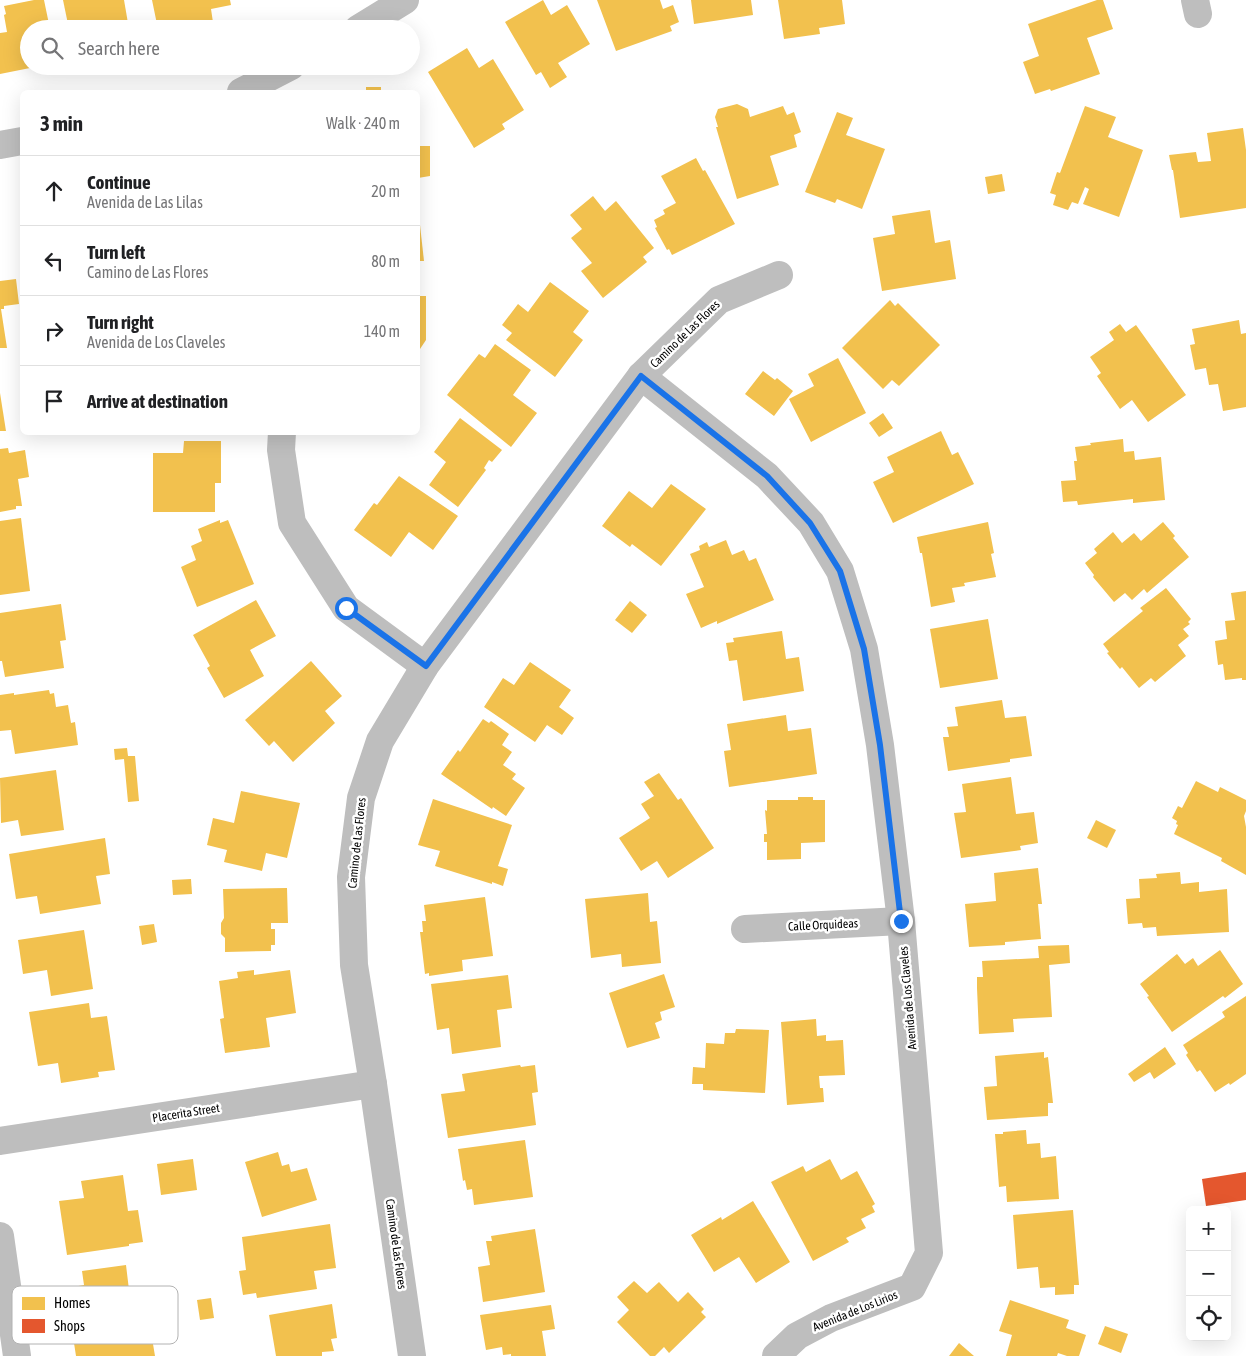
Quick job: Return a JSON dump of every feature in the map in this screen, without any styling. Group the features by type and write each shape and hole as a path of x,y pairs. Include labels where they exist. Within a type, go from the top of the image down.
{"street":[{"path":"373,20 406,0"},
{"path":"248,90 275,75"},
{"path":"0,145 20,141"},
{"name":"Camino de Las Flores","path":"412,1356 354,966 351,877 360,798 380,741 426,666 641,376 719,300 779,275"},
{"name":"Avenida de Los Claveles","path":"641,376 767,476 810,523 840,571 864,649 880,745 901,921 929,1253 912,1287"},
{"path":"282,435 281,450 292,523 346,608 426,666"},
{"name":"Calle Orquideas","path":"745,929 901,921"},
{"name":"Placerita Street","path":"0,1141 373,1084"},
{"path":"0,1236 12,1321"},
{"name":"Avenida de Los Lirios","path":"776,1356 797,1336 831,1318 912,1287"}],"building: Homes":[{"path":"44,0 48,20 20,20 20,70 0,74 0,33 7,32 4,6"},
{"path":"63,0 124,0 127,20 67,20"},
{"path":"152,0 230,0 231,5 211,9 213,20 156,20"},
{"path":"543,0 551,15 567,5 590,44 558,63 567,77 550,88 541,72 536,75 505,22"},
{"path":"597,0 660,0 663,9 673,5 679,22 670,26 672,31 616,51"},
{"path":"691,0 751,0 753,15 694,24"},
{"path":"778,0 842,0 845,24 819,28 820,34 784,39"},
{"path":"1097,0 1103,0 1113,29 1087,38 1100,74 1051,91 1050,89 1035,94 1023,62 1039,56 1028,24"},
{"path":"467,48 479,68 493,59 524,110 502,124 505,129 474,148 428,72"},
{"path":"366,87 381,87 381,90 366,90"},
{"path":"737,104 748,109 750,117 783,106 787,115 794,112 801,132 794,135 797,147 770,156 779,185 737,199 716,127 718,127 715,117 718,109"},
{"path":"1085,106 1116,117 1108,137 1143,150 1119,217 1083,204 1089,189 1085,187 1078,204 1072,202 1068,210 1053,205 1056,195 1050,193 1057,172 1060,173"},
{"path":"837,112 853,118 846,135 885,149 862,209 837,199 835,203 805,192"},
{"path":"1243,128 1246,150 1246,208 1180,218 1169,155 1196,152 1198,162 1211,161 1207,133"},
{"path":"420,146 430,146 430,176 420,178"},
{"path":"696,158 703,171 705,170 735,224 672,255 669,249 667,250 655,228 657,227 654,220 665,214 663,210 676,203 661,176"},
{"path":"1002,174 1005,191 988,194 985,177"},
{"path":"593,196 605,211 616,201 654,248 643,257 647,262 603,298 581,271 592,263 571,238 582,229 570,215"},
{"path":"930,210 935,243 950,240 956,279 882,291 873,238 895,234 892,216"},
{"path":"420,225 424,261 420,261"},
{"path":"16,279 19,304 4,306 4,309 1,309 7,348 0,348 0,281"},
{"path":"550,282 589,311 573,332 583,340 555,377 506,340 512,333 502,325 518,304 528,312"},
{"path":"420,296 426,296 426,340 420,349"},
{"path":"890,300 895,306 898,303 940,345 899,386 892,380 883,389 842,348"},
{"path":"1239,320 1241,334 1246,333 1246,407 1223,411 1218,384 1209,385 1206,368 1195,370 1190,345 1195,344 1192,329"},
{"path":"1120,324 1126,332 1136,325 1186,395 1148,422 1132,400 1120,409 1097,376 1101,373 1090,357 1114,340 1109,332"},
{"path":"495,344 531,370 513,395 537,413 511,447 447,395 479,354 485,358"},
{"path":"838,358 866,413 811,442 789,399 814,386 808,374"},
{"path":"763,371 775,380 777,378 793,391 774,416 745,394"},
{"path":"0,393 6,431 0,431"},
{"path":"883,413 893,428 879,437 869,423"},
{"path":"460,418 502,450 492,462 489,460 484,468 486,470 458,507 429,485 446,462 434,452"},
{"path":"941,431 952,455 958,452 974,484 893,523 873,482 894,472 887,457"},
{"path":"1123,439 1124,452 1134,451 1135,460 1161,457 1165,500 1133,503 1133,499 1078,505 1077,501 1063,502 1061,481 1076,480 1074,461 1077,461 1075,447"},
{"path":"184,441 221,441 221,483 215,483 215,512 153,512 153,453 183,453"},
{"path":"8,448 9,453 25,450 29,477 18,479 22,506 16,506 16,509 0,512 0,449"},
{"path":"399,476 458,516 433,550 409,532 391,557 354,530 374,503 377,505"},
{"path":"671,484 706,509 661,566 632,544 630,547 602,526 629,491 652,508"},
{"path":"21,518 30,591 0,595 0,521"},
{"path":"220,520 220,523 228,520 254,584 197,607 181,567 196,560 191,546 202,541 198,529"},
{"path":"988,522 994,553 991,554 996,577 964,583 965,586 952,588 955,602 931,607 922,553 920,553 917,537"},
{"path":"1163,522 1175,536 1173,538 1189,557 1147,593 1144,589 1132,600 1125,593 1114,602 1093,577 1094,575 1085,563 1097,553 1094,549 1113,532 1122,543 1134,533 1141,541"},
{"path":"726,540 732,555 744,550 749,561 756,558 774,600 717,624 717,621 701,628 686,594 704,587 690,554 700,550 699,546 707,542 709,547"},
{"path":"1166,588 1191,619 1188,622 1190,624 1183,629 1189,636 1178,645 1186,656 1155,682 1151,678 1139,688 1122,667 1120,669 1107,653 1109,652 1103,644 1143,611 1140,608"},
{"path":"1246,591 1246,680 1242,680 1242,678 1225,680 1223,664 1218,665 1215,641 1227,639 1225,621 1235,620 1231,593"},
{"path":"256,600 276,636 250,650 264,676 224,698 207,668 210,666 193,635"},
{"path":"630,601 647,615 632,633 615,620"},
{"path":"61,604 66,640 60,641 64,668 5,677 2,661 0,661 0,613"},
{"path":"988,619 998,679 940,688 930,629"},
{"path":"782,631 786,659 799,657 804,691 743,701 737,660 729,661 726,643 734,642 733,638"},
{"path":"311,661 342,696 325,711 335,723 293,762 274,741 269,746 245,720"},
{"path":"530,662 571,690 559,707 574,718 562,735 547,725 535,742 484,707 503,678 514,685"},
{"path":"49,690 50,694 54,693 56,707 68,705 71,723 75,722 78,745 15,754 11,730 0,731 0,695"},
{"path":"1002,700 1005,718 1026,716 1032,756 1010,759 1010,762 948,771 943,737 949,737 947,727 958,726 955,707"},
{"path":"786,715 788,731 811,728 817,774 729,787 724,751 731,750 727,724"},
{"path":"483,719 489,723 491,721 509,734 502,745 512,752 503,765 516,774 512,779 525,788 506,816 493,807 492,809 441,774 458,750 460,752"},
{"path":"127,748 128,756 135,756 139,801 128,802 124,759 115,760 114,749"},
{"path":"56,770 64,830 21,836 18,820 1,823 0,778"},
{"path":"659,773 678,800 681,798 714,848 668,878 657,861 641,871 619,838 650,818 641,804 654,796 644,782"},
{"path":"1011,777 1016,814 1034,812 1038,843 1020,846 1021,850 961,858 954,813 966,812 962,784"},
{"path":"1196,781 1218,792 1220,787 1246,800 1244,816 1246,827 1246,875 1221,861 1222,858 1174,834 1178,825 1176,824 1177,821 1172,818 1178,806 1182,808"},
{"path":"241,791 300,803 287,858 266,853 262,871 224,862 227,850 207,845 213,818 234,823"},
{"path":"798,797 813,797 813,800 825,800 825,842 801,843 801,859 767,860 767,842 764,842 764,834 767,834 765,810 767,811 767,800 798,800"},
{"path":"433,799 512,825 498,866 508,869 503,886 435,866 440,851 418,845"},
{"path":"1096,820 1116,830 1107,848 1087,838"},
{"path":"105,838 110,874 96,876 101,904 40,914 37,896 16,899 9,854"},
{"path":"1038,868 1042,904 1038,904 1041,939 1005,942 1005,945 969,947 965,904 996,901 994,873"},
{"path":"1180,872 1181,884 1199,882 1199,892 1227,889 1229,932 1157,936 1156,927 1143,928 1142,923 1128,924 1126,899 1140,898 1139,879 1157,878 1156,874"},
{"path":"191,879 192,894 173,895 172,880"},
{"path":"287,888 288,923 271,923 271,929 275,929 275,945 271,945 271,951 225,952 225,938 221,934 221,923 224,918 223,889"},
{"path":"648,893 650,922 657,921 661,963 622,967 621,954 591,958 585,899"},
{"path":"485,897 493,956 462,960 463,971 429,976 429,973 425,974 420,932 423,932 422,921 426,921 424,905"},
{"path":"154,924 157,942 142,945 139,926"},
{"path":"84,930 93,989 51,996 47,970 23,974 18,940"},
{"path":"1069,945 1070,963 1049,965 1052,1017 1013,1019 1014,1032 979,1034 977,977 983,977 982,961 1039,958 1038,946"},
{"path":"1220,950 1243,984 1225,998 1223,996 1172,1032 1140,984 1177,954 1185,964 1193,958 1198,966"},
{"path":"254,970 254,975 290,970 296,1013 266,1018 270,1047 225,1053 220,1019 224,1018 219,981 238,978 237,972"},
{"path":"664,974 675,1007 660,1012 662,1020 655,1023 660,1038 627,1048 609,993"},
{"path":"508,975 512,1008 497,1010 501,1047 452,1054 449,1028 437,1030 431,984"},
{"path":"1246,996 1246,1074 1215,1092 1200,1070 1197,1072 1186,1055 1188,1053 1183,1045 1225,1017 1222,1012"},
{"path":"89,1003 91,1018 107,1016 115,1070 98,1072 99,1077 61,1083 58,1063 38,1066 29,1012"},
{"path":"816,1019 817,1036 826,1035 826,1041 843,1040 845,1075 819,1076 820,1088 823,1088 824,1102 787,1105 781,1022"},
{"path":"736,1029 769,1030 765,1093 703,1090 703,1084 692,1084 693,1067 705,1068 706,1043 724,1044 725,1033 735,1033"},
{"path":"1165,1047 1176,1064 1154,1079 1150,1072 1134,1082 1128,1074"},
{"path":"1044,1052 1044,1058 1048,1057 1053,1103 1048,1103 1048,1116 987,1120 984,1087 997,1086 995,1056"},
{"path":"520,1065 521,1067 535,1065 538,1092 532,1093 536,1125 448,1138 441,1094 465,1091 462,1074"},
{"path":"1026,1130 1027,1144 1040,1143 1041,1158 1056,1156 1059,1199 1007,1202 1006,1186 999,1187 995,1134"},
{"path":"525,1140 533,1197 474,1205 472,1189 467,1190 465,1180 463,1181 458,1149"},
{"path":"278,1152 282,1166 289,1164 291,1172 307,1168 317,1200 262,1217 245,1162"},
{"path":"193,1159 197,1190 161,1195 157,1164"},
{"path":"830,1159 841,1180 857,1171 875,1204 872,1206 875,1212 861,1219 866,1228 846,1238 849,1242 813,1261 771,1182 803,1166 806,1172"},
{"path":"123,1175 128,1211 138,1210 143,1242 129,1244 129,1246 67,1255 59,1201 84,1198 81,1181"},
{"path":"753,1201 790,1262 756,1283 739,1257 714,1272 691,1235 721,1217 722,1220"},
{"path":"1073,1210 1079,1285 1074,1285 1074,1294 1055,1295 1055,1287 1040,1288 1038,1267 1017,1269 1013,1215"},
{"path":"330,1224 336,1268 314,1271 317,1289 257,1298 256,1293 243,1295 239,1271 246,1270 242,1237"},
{"path":"535,1229 545,1292 483,1302 478,1267 490,1265 486,1241 492,1241 491,1236"},
{"path":"126,1265 129,1286 78,1286 84,1285 82,1271"},
{"path":"634,1281 647,1293 659,1282 678,1302 688,1292 704,1309 701,1312 706,1317 669,1353 664,1347 655,1356 650,1356 617,1322 629,1310 617,1297"},
{"path":"211,1298 214,1318 200,1320 197,1300"},
{"path":"1010,1300 1069,1320 1066,1328 1086,1335 1079,1356 1067,1356 1058,1353 1057,1356 1006,1356 1012,1335 999,1331"},
{"path":"332,1304 337,1338 331,1339 334,1351 322,1352 322,1356 276,1356 269,1315"},
{"path":"551,1305 555,1329 542,1331 546,1356 503,1355 502,1347 486,1350 480,1315"},
{"path":"1105,1326 1128,1334 1121,1353 1098,1344"},
{"path":"959,1343 974,1356 949,1356"},
{"path":"74,1344 153,1344 155,1356 76,1356"}],"building: Shops":[{"path":"1246,1172 1246,1200 1206,1206 1202,1179"}],"route":[{"path":"346,608 426,666 641,376 767,476 810,523 840,571 864,649 880,745 901,921"}]}
